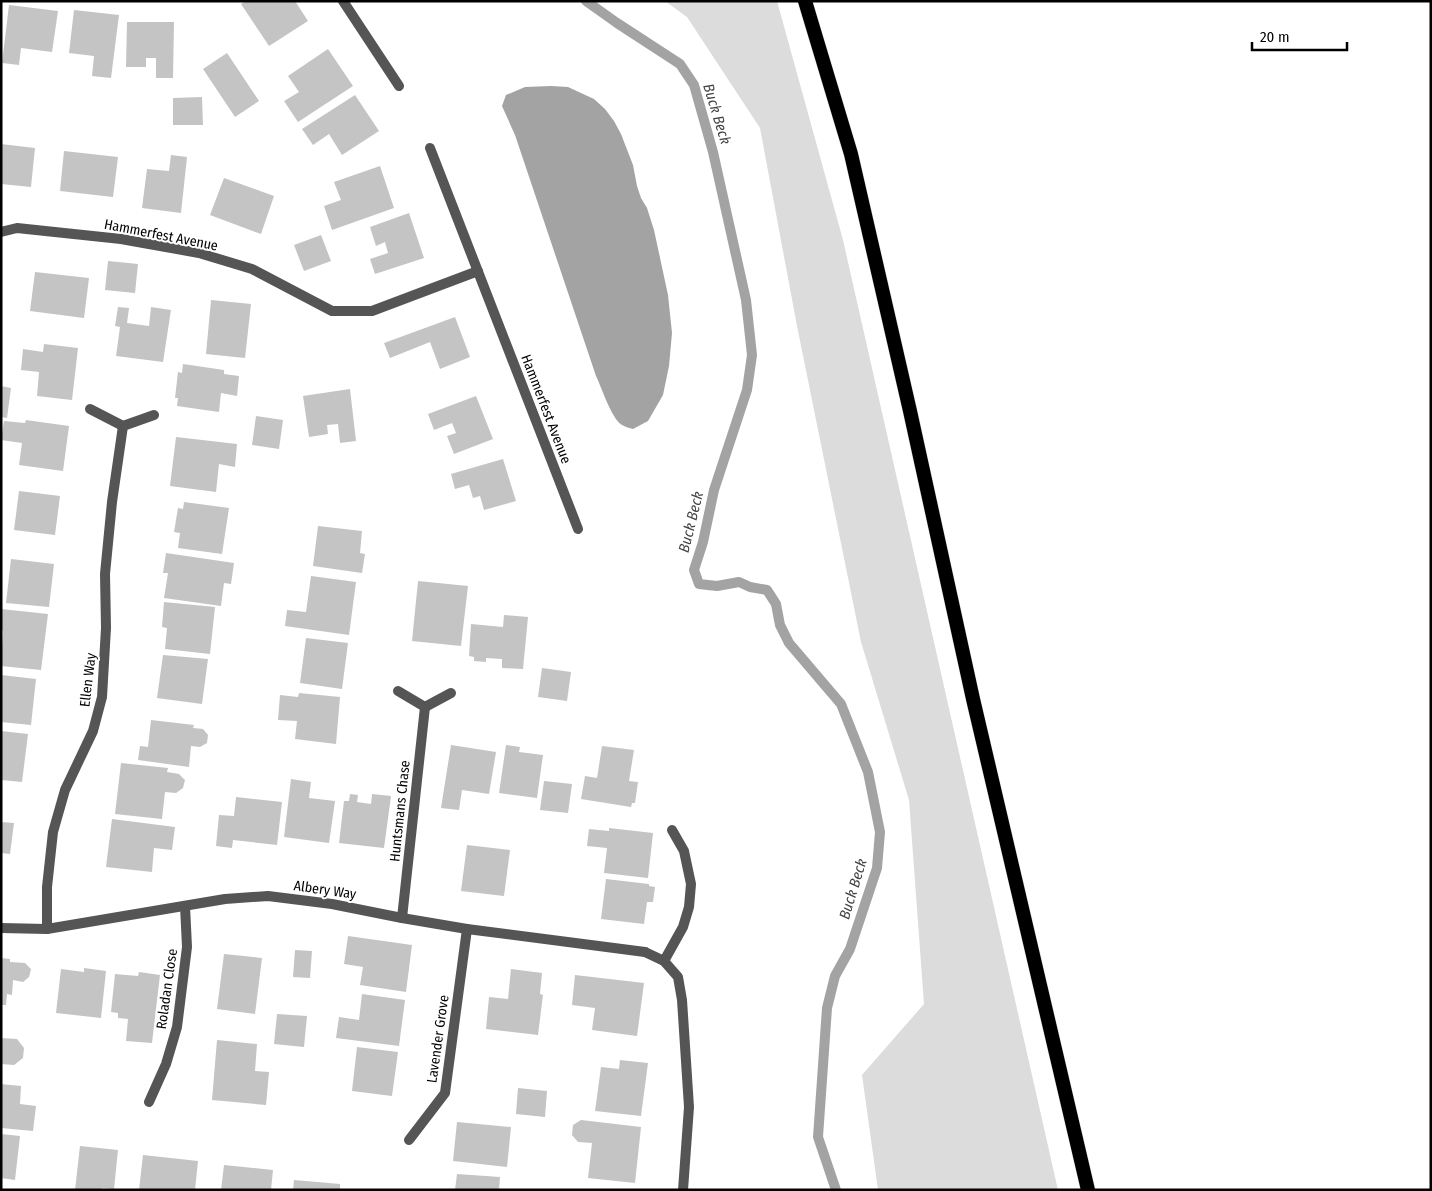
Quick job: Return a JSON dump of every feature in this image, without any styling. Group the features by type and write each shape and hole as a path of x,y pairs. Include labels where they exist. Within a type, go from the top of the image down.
{"highway":[{"path":"805,1 851,154 973,699 1088,1190"}],"street":[{"path":"342,1 399,86"},
{"name":"Hammerfest Avenue","path":"430,148 578,529"},
{"name":"Hammerfest Avenue","path":"1,232 16,228 111,238 199,254 252,269 332,311 372,311 478,271"},
{"path":"90,409 123,426 154,415"},
{"name":"Ellen Way","path":"47,929 47,887 53,832 64,790 93,731 102,697 106,628 104,574 123,426"},
{"path":"398,691 424,707 450,693"},
{"name":"Huntsmans Chase","path":"402,918 424,707"},
{"path":"672,830 684,851 691,884 689,907 683,927 664,961 678,977 682,1000 689,1106 683,1190"},
{"name":"Albery Way","path":"1,928 47,929 225,899 268,896 332,904 467,929 645,952 664,961"},
{"name":"Roladan Close","path":"149,1102 166,1064 177,1027 187,947 185,906"},
{"name":"Lavender Grove","path":"409,1140 445,1093 467,929"}],"shaded area":[{"path":"665,1 777,1 843,240 1058,1190 878,1190 862,1075 924,1004 909,800 861,642 797,326 760,128 687,17"},
{"path":"525,87 568,87 594,99 614,121 633,165 637,186 654,230 668,295 672,333 669,366 663,395 648,421 633,429 622,425 614,416 596,376 515,135 502,106 506,95"}],"building":[{"path":"246,1 295,1 308,21 269,46 241,4"},
{"path":"9,5 58,11 52,52 21,48 19,65 2,63"},
{"path":"74,10 119,15 111,78 92,76 94,56 69,53"},
{"path":"127,22 174,22 173,78 156,78 156,58 146,58 146,67 126,67"},
{"path":"328,49 353,86 298,122 284,101 299,92 288,76"},
{"path":"227,53 259,101 235,117 203,69"},
{"path":"355,95 379,131 342,155 329,134 313,145 302,129"},
{"path":"202,97 203,125 173,125 173,98"},
{"path":"1,144 35,148 31,187 1,184"},
{"path":"64,151 118,157 113,197 60,191"},
{"path":"171,155 187,157 181,213 142,208 147,169 169,171"},
{"path":"380,166 394,208 332,230 324,206 341,200 334,182"},
{"path":"224,178 274,196 261,234 210,215"},
{"path":"409,213 424,258 375,274 370,259 388,253 385,242 376,246 370,227"},
{"path":"321,235 331,261 304,271 294,245"},
{"path":"108,261 138,264 135,293 105,290"},
{"path":"35,272 89,278 84,318 30,311"},
{"path":"211,300 251,304 245,358 206,354"},
{"path":"118,307 129,308 127,323 149,326 151,307 171,310 163,362 116,356 120,327 115,326"},
{"path":"455,317 470,357 440,369 430,342 390,358 384,343"},
{"path":"44,344 78,348 72,400 37,396 39,372 21,370 23,349 43,352"},
{"path":"183,364 224,370 224,374 239,376 237,396 221,393 219,412 177,406 178,398 175,398 178,372 182,373"},
{"path":"1,386 11,388 7,418 1,417"},
{"path":"350,389 356,441 340,443 338,424 327,425 328,434 309,437 303,396"},
{"path":"476,396 493,439 454,454 447,436 456,433 452,423 434,430 428,414"},
{"path":"256,416 283,420 279,449 252,445"},
{"path":"26,420 69,426 63,471 19,465 22,443 1,440 4,421 25,423"},
{"path":"176,437 237,444 235,467 219,464 216,492 170,486"},
{"path":"503,459 516,501 484,510 480,496 473,498 469,485 455,489 451,474"},
{"path":"19,491 60,496 55,535 14,530"},
{"path":"184,502 229,508 222,554 178,548 180,533 174,532 178,508 183,509"},
{"path":"318,526 362,531 360,553 365,554 362,573 313,566"},
{"path":"166,553 234,563 231,584 224,583 221,606 164,598 168,573 163,573"},
{"path":"11,559 54,564 49,607 6,603"},
{"path":"311,576 356,582 349,635 285,626 287,610 306,612"},
{"path":"418,581 468,586 461,646 412,641"},
{"path":"164,602 215,607 210,654 165,649 167,628 162,627"},
{"path":"1,609 48,614 41,670 1,666 3,631 1,630"},
{"path":"504,615 528,617 523,669 502,668 502,659 486,658 486,662 474,661 474,657 469,656 471,624 503,627"},
{"path":"306,638 348,643 342,689 300,683"},
{"path":"163,655 208,659 202,704 157,698"},
{"path":"542,668 571,672 567,701 538,697"},
{"path":"1,675 36,679 31,725 1,722"},
{"path":"299,693 340,697 336,744 295,739 297,721 278,720 280,695 298,697"},
{"path":"151,720 194,725 193,728 203,729 208,735 207,743 200,747 191,746 189,767 138,760 140,746 148,747"},
{"path":"1,731 28,734 22,782 1,780"},
{"path":"451,745 496,752 489,794 462,790 459,810 441,808"},
{"path":"506,745 520,747 519,752 543,755 537,798 499,793"},
{"path":"602,746 634,750 629,781 638,782 635,803 632,803 631,807 581,799 585,776 597,778"},
{"path":"121,763 168,768 167,772 179,774 185,780 183,788 176,793 165,792 162,819 115,814"},
{"path":"291,779 311,782 309,798 335,801 329,843 284,837"},
{"path":"544,781 572,784 568,813 540,810"},
{"path":"350,794 358,795 357,802 371,804 372,794 391,796 384,848 339,843 344,801 349,801"},
{"path":"236,797 282,802 277,845 233,840 232,848 216,846 219,815 234,816"},
{"path":"112,819 175,827 172,850 154,848 152,872 106,867"},
{"path":"1,822 14,823 10,854 1,853"},
{"path":"609,828 653,833 648,878 604,873 607,848 587,846 589,829 609,831"},
{"path":"467,845 510,850 504,896 461,891"},
{"path":"606,879 649,884 649,886 655,887 653,902 647,902 644,924 601,919"},
{"path":"348,936 412,945 406,992 360,985 363,967 344,964"},
{"path":"295,950 312,951 310,978 293,977"},
{"path":"224,954 262,958 255,1014 217,1009"},
{"path":"1,958 10,959 10,962 25,963 31,969 29,977 23,982 13,980 12,995 7,994 6,1005 1,1005"},
{"path":"84,968 106,971 101,1018 56,1013 61,969 84,972"},
{"path":"511,969 542,973 540,994 543,995 538,1035 486,1029 489,997 508,999"},
{"path":"139,972 160,975 152,1043 126,1041 128,1019 118,1018 118,1013 111,1012 115,974 138,976"},
{"path":"575,975 644,983 637,1036 592,1030 595,1008 572,1005"},
{"path":"362,994 405,1000 399,1046 336,1038 339,1017 359,1020"},
{"path":"277,1014 307,1016 304,1047 274,1044"},
{"path":"1,1038 17,1039 24,1048 23,1058 14,1065 1,1064"},
{"path":"217,1040 257,1044 255,1071 269,1072 266,1105 212,1100"},
{"path":"357,1047 398,1052 392,1096 352,1091"},
{"path":"620,1060 648,1063 641,1116 595,1111 601,1067 619,1069"},
{"path":"1,1084 21,1086 20,1104 36,1106 33,1131 1,1128"},
{"path":"518,1088 547,1091 545,1117 516,1114"},
{"path":"581,1120 641,1127 635,1183 588,1178 592,1143 578,1142 572,1135 573,1125"},
{"path":"457,1122 511,1127 507,1167 453,1161"},
{"path":"1,1134 20,1136 15,1180 1,1178"},
{"path":"80,1146 118,1150 114,1189 75,1190"},
{"path":"143,1155 198,1161 195,1190 139,1190"},
{"path":"224,1165 273,1170 271,1190 221,1190"},
{"path":"457,1174 500,1177 499,1190 455,1190"},
{"path":"294,1180 340,1184 340,1190 293,1190"}],"waterway":[{"name":"Buck Beck","path":"586,1 680,64 694,85 713,152 746,300 752,355 747,390 714,490 703,542 694,570 699,584 717,586 739,582 750,587 767,590 776,604 780,625 789,643 841,704 868,772 880,832 877,868 850,949 835,976 827,1008 818,1137 836,1190"}]}
